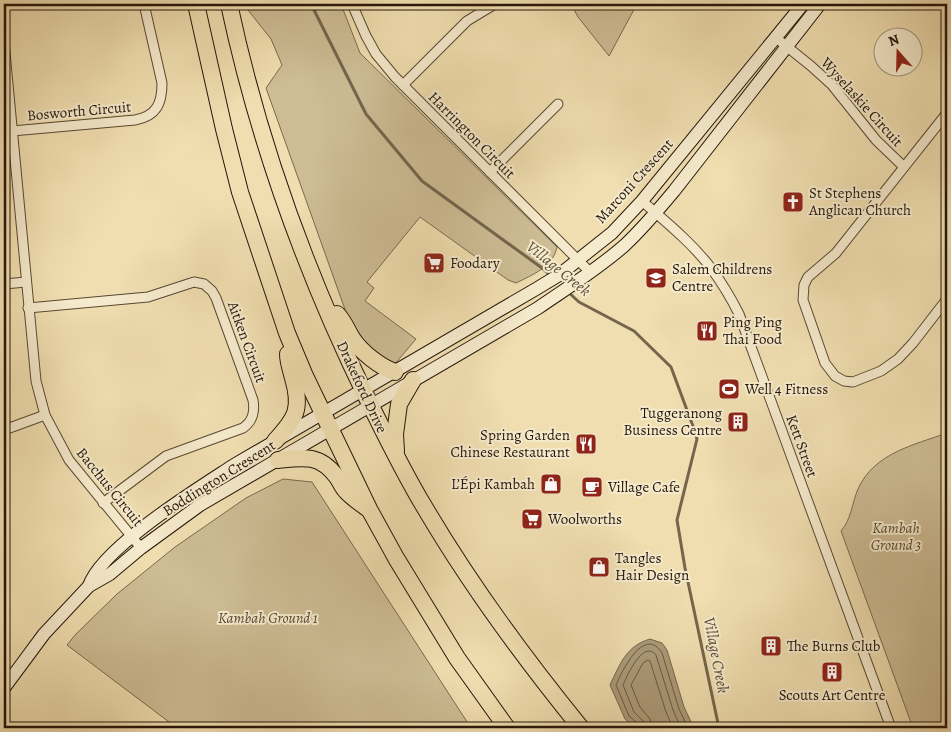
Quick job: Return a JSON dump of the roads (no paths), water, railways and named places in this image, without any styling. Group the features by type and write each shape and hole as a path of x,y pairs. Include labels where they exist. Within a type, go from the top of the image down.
{"highway":[{"path":"196,4 239,189 287,333 305,376 369,509 425,608 507,728"},
{"name":"Drakeford Drive","path":"229,4 256,114 276,178 321,296 396,458 454,556 494,616 539,677 581,728"},
{"path":"321,296 342,320 353,340 373,358 395,372"},
{"path":"275,441 293,419 297,408 298,396 288,359 287,333"},
{"path":"396,458 395,434 399,404 413,380"},
{"path":"278,460 303,458 321,461 338,478 346,491 369,509"}],"street":[{"name":"Bosworth Circuit","path":"12,131 135,120 145,118 153,113 159,104 162,94 162,83 144,4"},
{"name":"Harrington Circuit","path":"352,4 376,54 403,85 590,272"},
{"path":"403,85 468,21 495,4"},
{"name":"Marconi Crescent","path":"323,412 395,372 554,278 612,233 642,201 803,4"},
{"path":"371,405 566,289 624,245 655,213 820,4"},
{"name":"Wyselaskie Circuit","path":"775,37 832,86 876,140 904,167"},
{"name":"Bacchus Circuit","path":"4,42 36,381 46,415 68,460 141,548"},
{"path":"490,172 558,104"},
{"name":"Wyselaskie Circuit","path":"947,113 836,254 808,277 803,290 804,305 825,363 835,376 844,381 853,382 881,371 898,358 913,343 947,299"},
{"path":"4,152 14,151"},
{"name":"Kett Street","path":"642,201 693,247 711,267 739,314 891,728"},
{"path":"4,284 26,282"},
{"name":"Aitken Circuit","path":"28,308 148,297 194,282 204,284 212,291 216,298 253,400 254,408 251,420 243,428 166,456 103,503"},
{"name":"Boddington Crescent","path":"89,586 110,574 141,548 200,505 371,405"},
{"name":"Boddington Crescent","path":"4,688 44,634 89,586 99,566 132,537 195,490 323,412"},
{"path":"4,430 46,415"}],"water":[{"path":"650,639 662,643 667,650 684,707 694,728 635,728 625,719 610,685 629,651"}],"waterway":[{"name":"Village Creek","path":"311,4 366,114 422,181 552,277"},
{"name":"Village Creek","path":"567,291 579,302 634,331 671,367 694,429 697,439 677,520 685,568 719,728"}],"place":[{"name":"St Stephens Anglican Church","path":"793,202"},
{"name":"Foodary","path":"434,263"},
{"name":"Salem Childrens Centre","path":"656,278"},
{"name":"Ping Ping Thai Food","path":"707,331"},
{"name":"Well 4 Fitness","path":"729,389"},
{"name":"Tuggeranong Business Centre","path":"738,422"},
{"name":"Spring Garden Chinese Restaurant","path":"586,444"},
{"name":"L’Épi Kambah","path":"551,484"},
{"name":"Village Cafe","path":"592,487"},
{"name":"Woolworths","path":"532,519"},
{"name":"Tangles Hair Design","path":"599,567"},
{"name":"The Burns Club","path":"771,646"},
{"name":"Scouts Art Centre","path":"832,672"}],"park label":[{"name":"Kambah Ground 3","path":"896,536"},
{"name":"Kambah Ground 1","path":"268,618"}]}
